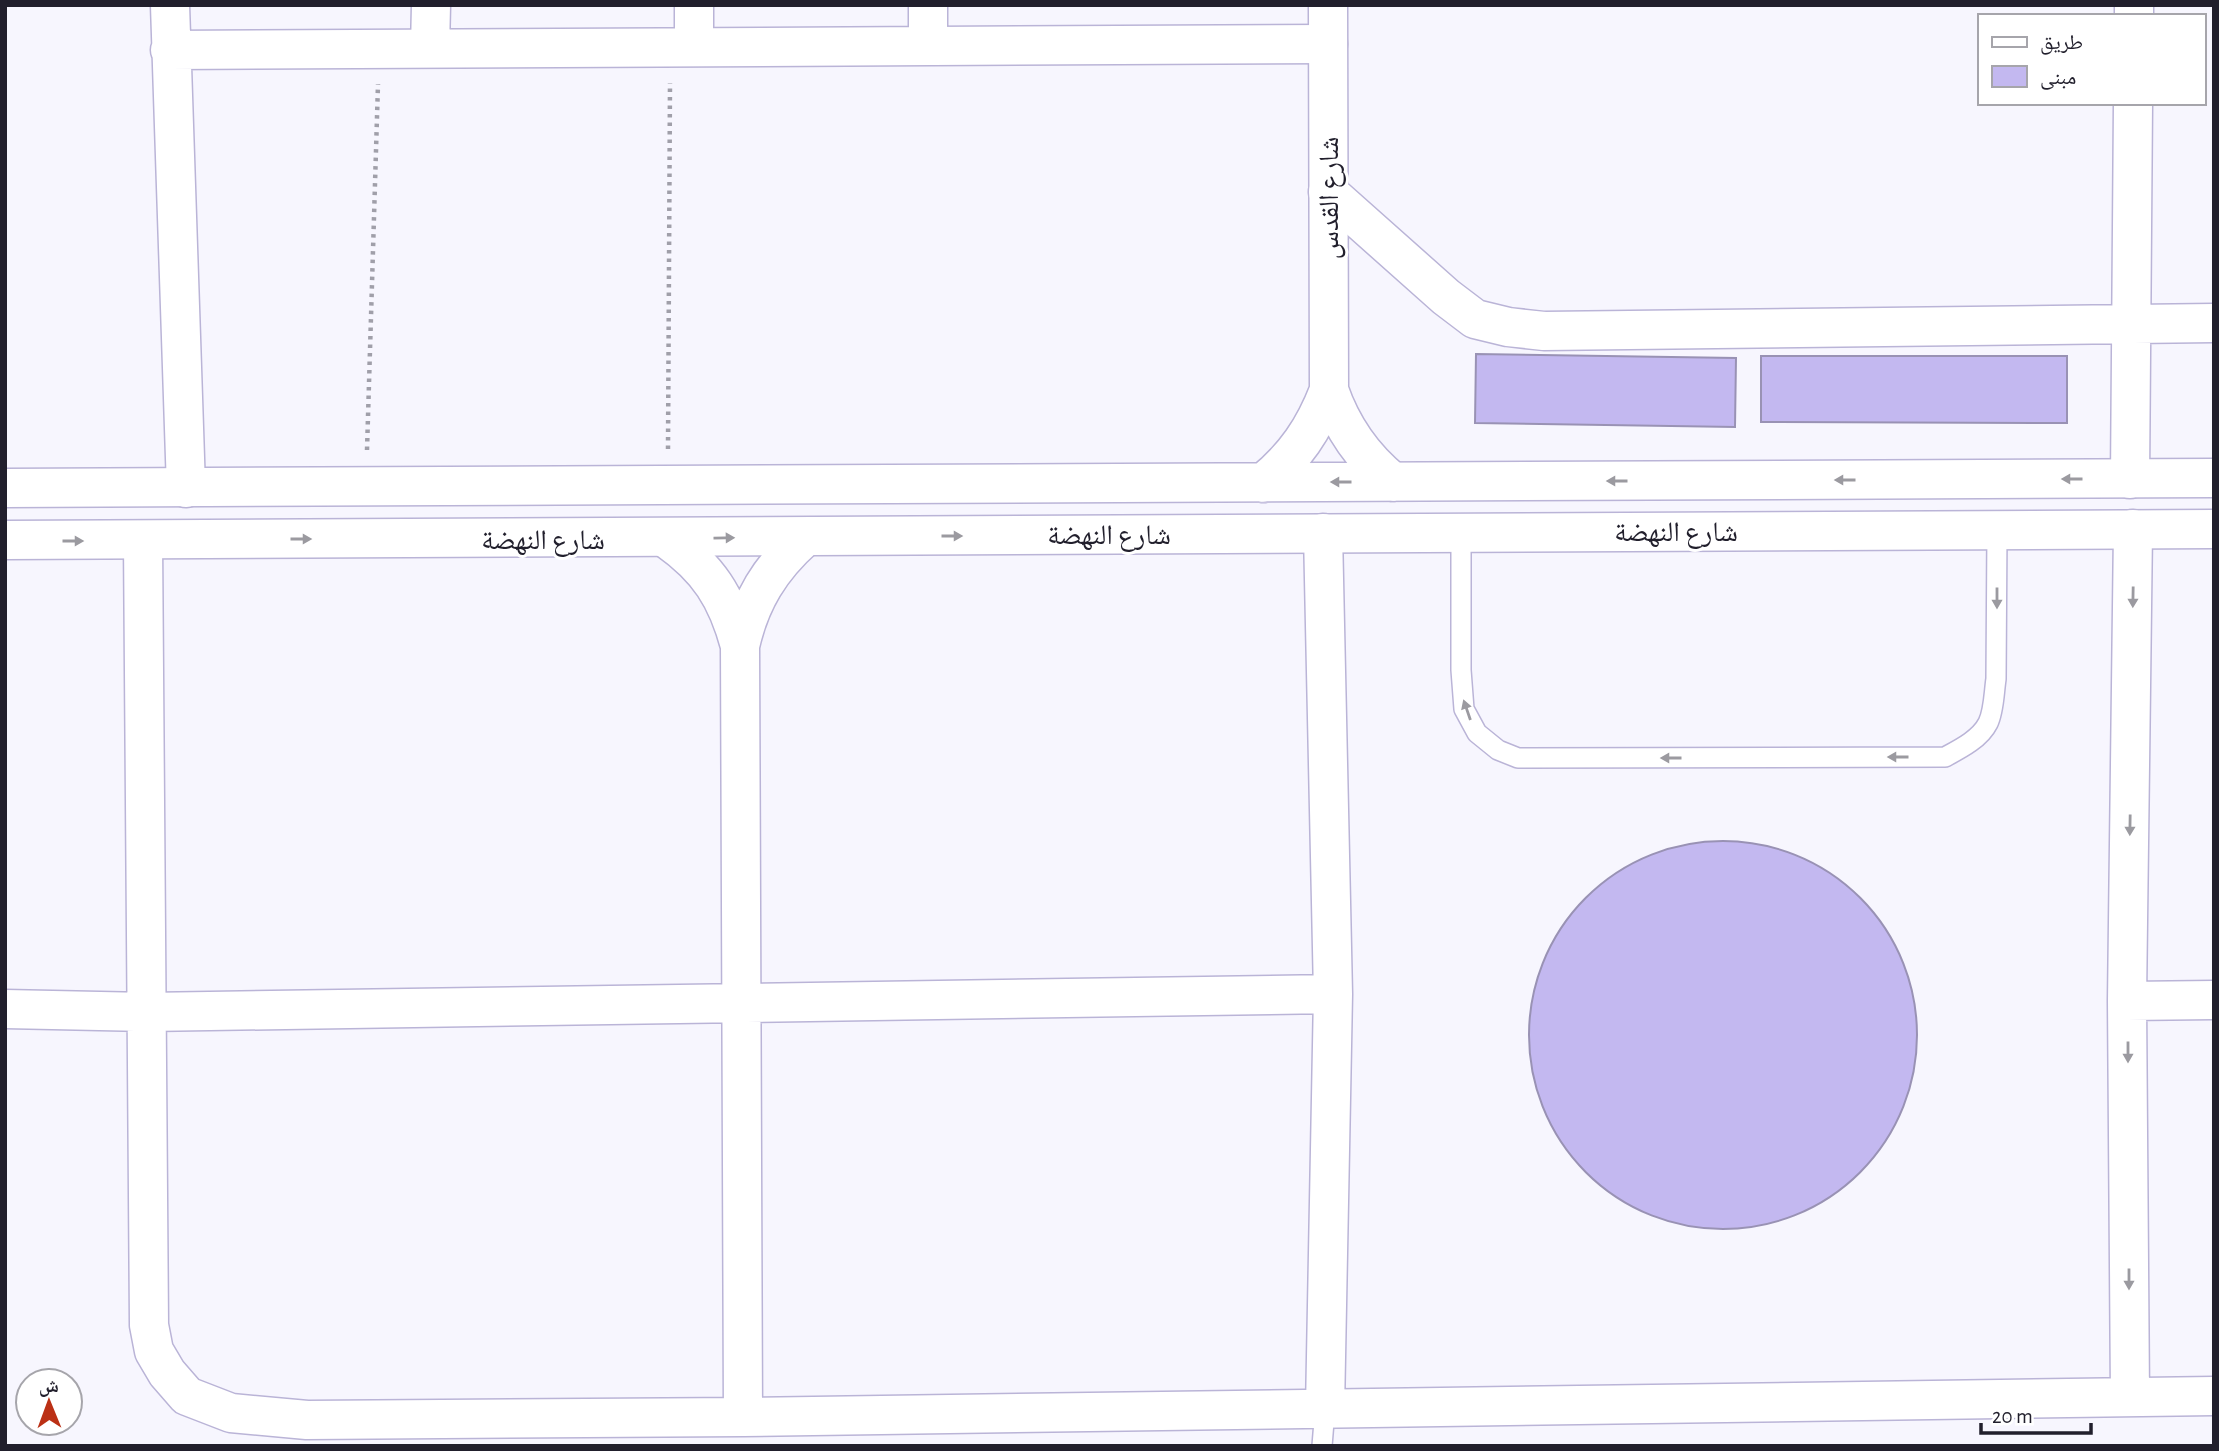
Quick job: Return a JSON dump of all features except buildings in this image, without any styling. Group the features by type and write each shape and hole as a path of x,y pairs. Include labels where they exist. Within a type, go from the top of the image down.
{"street":[{"path":"170,5 186,488"},
{"path":"430,48 431,5"},
{"path":"682,47 694,5"},
{"path":"928,5 929,46"},
{"name":"شارع القدس","path":"1328,5 1329,390"},
{"path":"170,50 1328,44"},
{"path":"2130,479 2133,105"},
{"path":"1328,192 1446,298 1475,319 1507,327 1544,331 2214,323"},
{"path":"1329,390 1336,412 1360,450 1392,482"},
{"path":"1263,483 1286,464 1304,442 1319,417 1329,390"},
{"name":"شارع النهضة","path":"5,488 2214,478"},
{"name":"شارع النهضة","path":"5,540 2214,528"},
{"path":"2130,1397 2127,1001 2133,529"},
{"path":"1323,533 1333,994 1324,1427"},
{"path":"743,1417 740,646 745,621 768,575 785,554 805,537"},
{"path":"667,538 689,554 722,596 733,620 740,646"},
{"path":"143,541 149,1325 154,1351 167,1373 187,1396 231,1413 307,1420 743,1417 1324,1427 2214,1396"},
{"path":"5,1009 148,1012 1333,994"},
{"path":"2127,1001 2214,1000"}],"lane":[{"path":"1461,532 1461,670 1464,709 1477,733 1498,750 1518,758 1945,757 1964,748 1988,723 1994,697 1997,530"}],"path":[{"path":"668,485 682,47"},
{"path":"366,487 379,48"}]}
